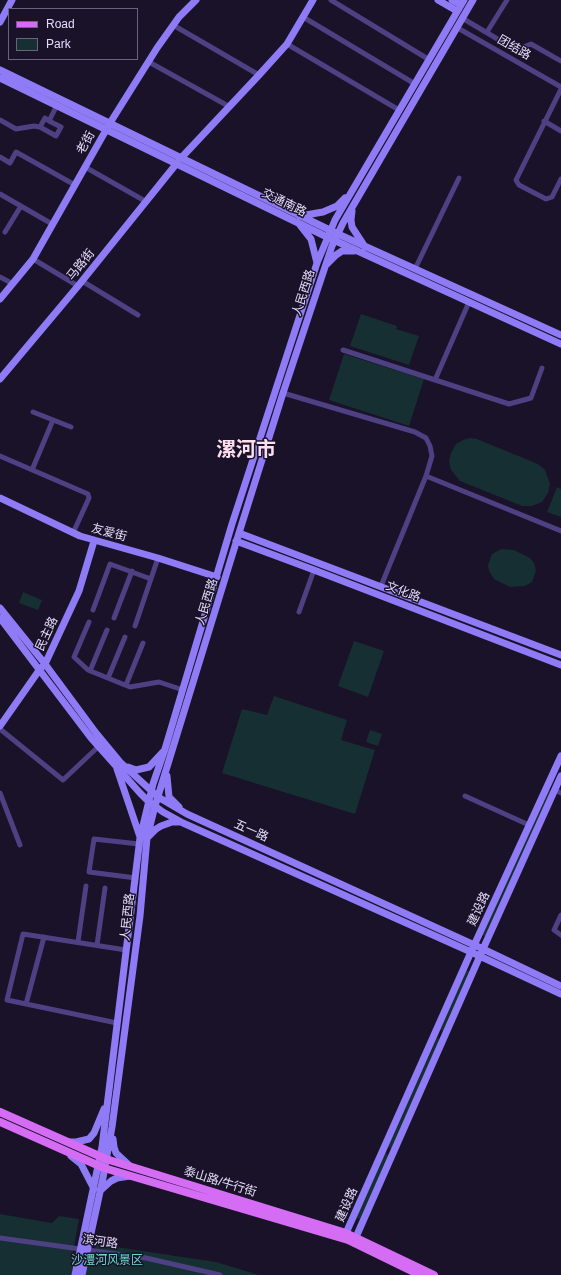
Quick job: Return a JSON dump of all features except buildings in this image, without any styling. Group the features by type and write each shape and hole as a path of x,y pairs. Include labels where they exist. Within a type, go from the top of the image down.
{"main road":[{"name":"泰山路/牛行街","path":"0,1112 131,1172"},
{"name":"泰山路/牛行街","path":"0,1122 101,1167 131,1172 350,1236 434,1275"},
{"name":"泰山路/牛行街","path":"350,1236 420,1275"}],"street":[{"path":"0,22 12,0"},
{"name":"老街","path":"0,299 33,259 108,126 179,16 196,0"},
{"name":"马路街","path":"0,379 80,284 179,160 260,75 287,44 313,0"},
{"path":"331,0 428,59"},
{"path":"438,0 461,6"},
{"path":"452,0 461,6"},
{"name":"人民西路","path":"84,1250 103,1158 112,1127 140,916 142,840 158,798 236,541 324,267 332,235 352,208 473,0"},
{"path":"487,32 507,0"},
{"name":"人民西路","path":"103,1158 108,1099 126,950 148,801 235,517 317,263 354,188 428,59 461,6"},
{"path":"303,17 415,84"},
{"path":"462,18 516,50 531,44 561,61"},
{"path":"173,25 260,75"},
{"name":"团结路","path":"456,27 561,88"},
{"path":"287,44 399,110"},
{"path":"149,62 230,107"},
{"name":"交通南路","path":"0,70 108,126 469,302 561,344"},
{"name":"交通南路","path":"0,78 57,105 108,126"},
{"path":"561,88 516,180 519,185 546,199 552,197 561,179"},
{"path":"49,121 57,105"},
{"path":"0,120 16,129 34,126 40,127 56,136 61,127 45,118 40,127"},
{"path":"544,121 561,131"},
{"path":"0,157 10,163 16,152 75,185"},
{"path":"85,167 145,201"},
{"path":"415,269 459,178"},
{"path":"317,263 311,239 299,219 337,206 354,188"},
{"path":"0,194 52,224"},
{"path":"5,232 21,206"},
{"path":"324,267 342,251 364,250 352,227 352,208"},
{"name":"交通南路","path":"364,250 415,269 561,335"},
{"path":"33,259 138,315"},
{"path":"0,277 13,284"},
{"path":"435,380 469,302"},
{"path":"343,350 509,404 530,398 542,368"},
{"path":"283,393 420,434 426,438 430,446 432,456 426,476 381,586"},
{"path":"33,412 71,427"},
{"path":"32,470 53,420"},
{"path":"0,456 88,494 88,498 73,533"},
{"path":"426,476 561,531"},
{"name":"友爱街","path":"0,498 73,533 94,541 158,558 217,577"},
{"name":"文化路","path":"239,533 561,655"},
{"path":"244,544 247,536"},
{"name":"民主路","path":"0,726 45,664 79,591 94,541"},
{"name":"文化路","path":"236,541 561,665"},
{"path":"135,626 158,558"},
{"path":"93,610 110,564 151,579"},
{"path":"299,612 314,570"},
{"path":"114,618 132,571"},
{"name":"五一路","path":"0,608 45,664 118,764 148,801 169,816 473,948 483,949 561,986"},
{"name":"五一路","path":"0,618 99,746 158,798 187,814 473,948 480,956 561,994"},
{"path":"89,622 74,657 90,671 130,687 159,682 183,690"},
{"path":"90,671 107,630"},
{"path":"108,678 124,637"},
{"path":"126,685 143,643"},
{"path":"0,729 63,780 99,746"},
{"path":"118,764 136,770 142,769 148,767 165,749"},
{"name":"建设路","path":"350,1236 384,1149 473,948 561,756"},
{"path":"170,759 167,780 169,796 187,814"},
{"path":"118,764 142,840"},
{"name":"建设路","path":"350,1236 393,1152 483,949 558,791 561,776"},
{"path":"547,786 558,791"},
{"path":"0,793 20,845"},
{"path":"465,796 530,825"},
{"path":"136,878 89,872 94,839 142,840 161,826 172,822 183,823"},
{"path":"78,942 86,886"},
{"path":"97,945 105,888"},
{"path":"561,914 554,930 561,935"},
{"path":"117,1023 6,1000 23,934 126,950"},
{"path":"26,1004 44,937"},
{"path":"435,1033 444,1036"},
{"path":"66,1142 76,1142 89,1139 94,1133 108,1099"},
{"path":"64,1151 81,1164 97,1191 111,1181 131,1172 114,1147 112,1127"},
{"path":"384,1149 393,1152"},
{"name":"滨河路","path":"0,1238 146,1258 220,1275"},
{"path":"75,1275 84,1250"},
{"path":"82,1275 84,1250"}],"green space":[{"path":"361,314 397,326 396,329 419,336 409,365 350,346"},
{"path":"344,354 424,379 409,426 329,400"},
{"path":"470,438 477,439 538,464 545,470 550,484 548,493 542,502 532,506 522,506 460,481 451,470 449,462 451,453 456,444"},
{"path":"557,487 561,489 561,517 547,512"},
{"path":"501,549 514,550 530,558 534,563 536,571 532,582 525,586 510,587 494,579 489,571 488,565 492,554"},
{"path":"23,592 42,600 38,610 19,603"},
{"path":"354,641 384,651 368,697 338,686"},
{"path":"274,696 347,720 341,740 375,750 355,814 222,773 242,709 267,715"},
{"path":"370,730 382,734 378,746 366,742"},
{"path":"549,790 552,791 485,936 482,935"},
{"path":"466,970 470,972 444,1031 440,1030"},
{"path":"437,1038 440,1039 391,1149 388,1147"},
{"path":"385,1153 389,1155 360,1219 356,1218"},
{"name":"沙澧河风景区","path":"0,1214 52,1223 59,1216 79,1219 73,1252 83,1255 93,1257 96,1244 216,1262 259,1275 0,1275"}],"district":[{"name":"漯河市","path":"246,450"}]}
